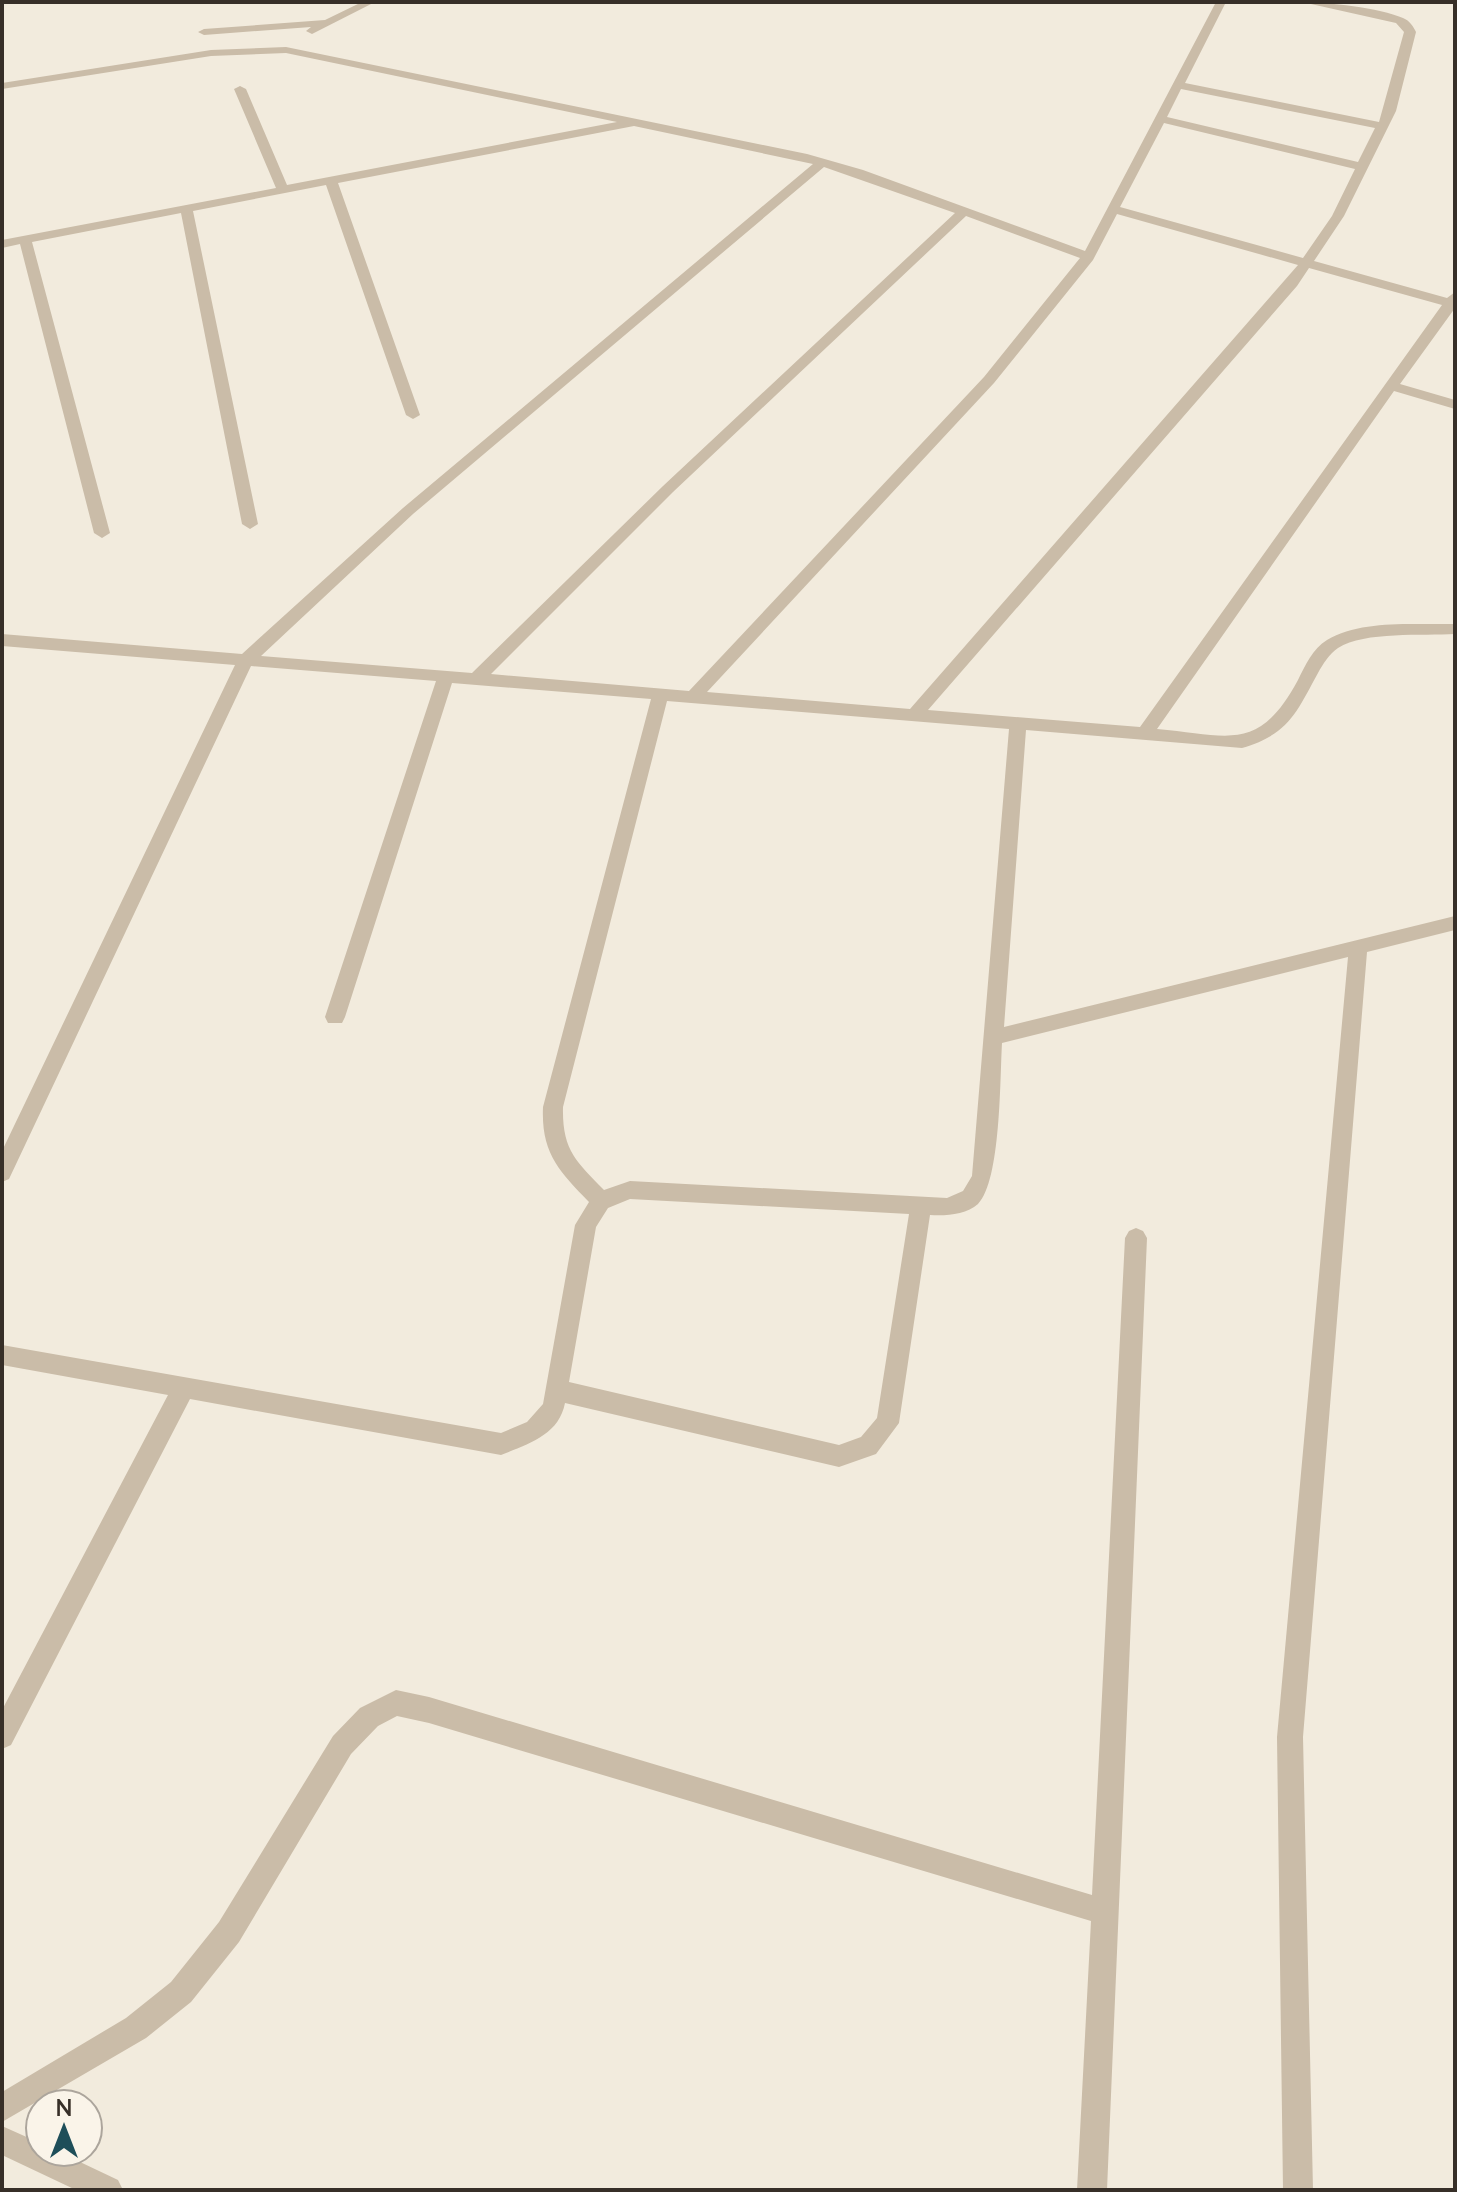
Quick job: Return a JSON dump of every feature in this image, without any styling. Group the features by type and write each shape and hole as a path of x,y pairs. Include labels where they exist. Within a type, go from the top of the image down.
{"street":[{"path":"286,50 323,23 370,2"},
{"path":"692,698 989,380 1088,257 1221,2"},
{"path":"913,716 1307,263 1338,216 1390,111 1410,32 1407,25 1399,20 1307,2"},
{"path":"204,32 323,23"},
{"path":"2,86 211,53 286,50 640,121 822,162 1088,257"},
{"path":"1177,85 1382,126"},
{"path":"240,89 283,190"},
{"path":"1160,119 1362,167"},
{"path":"2,244 640,121"},
{"path":"2,1173 246,660 408,511 822,162"},
{"path":"331,181 413,415"},
{"path":"186,209 250,524"},
{"path":"1112,209 1454,301 1144,734"},
{"path":"476,679 668,489 964,211"},
{"path":"25,240 102,533"},
{"path":"1391,386 1455,405"},
{"path":"4,644 246,660 1242,742 1262,737 1278,728 1320,654 1333,643 1354,636 1455,629"},
{"path":"335,1017 446,677"},
{"path":"601,1201 556,1152 550,1132 553,1107 660,695"},
{"path":"2,1355 501,1444 535,1430 553,1409 586,1225 601,1201 630,1190 948,1207 970,1198 982,1178 1018,724"},
{"path":"994,1037 1455,923"},
{"path":"1298,2190 1290,1737 1358,947"},
{"path":"556,1390 839,1456 868,1446 888,1423 921,1206"},
{"path":"1092,2190 1136,1238"},
{"path":"2,1736 184,1387"},
{"path":"2,2108 136,2028 181,1992 229,1932 342,1745 369,1717 396,1703 429,1710 1104,1912"},
{"path":"2,2140 108,2190"}]}
